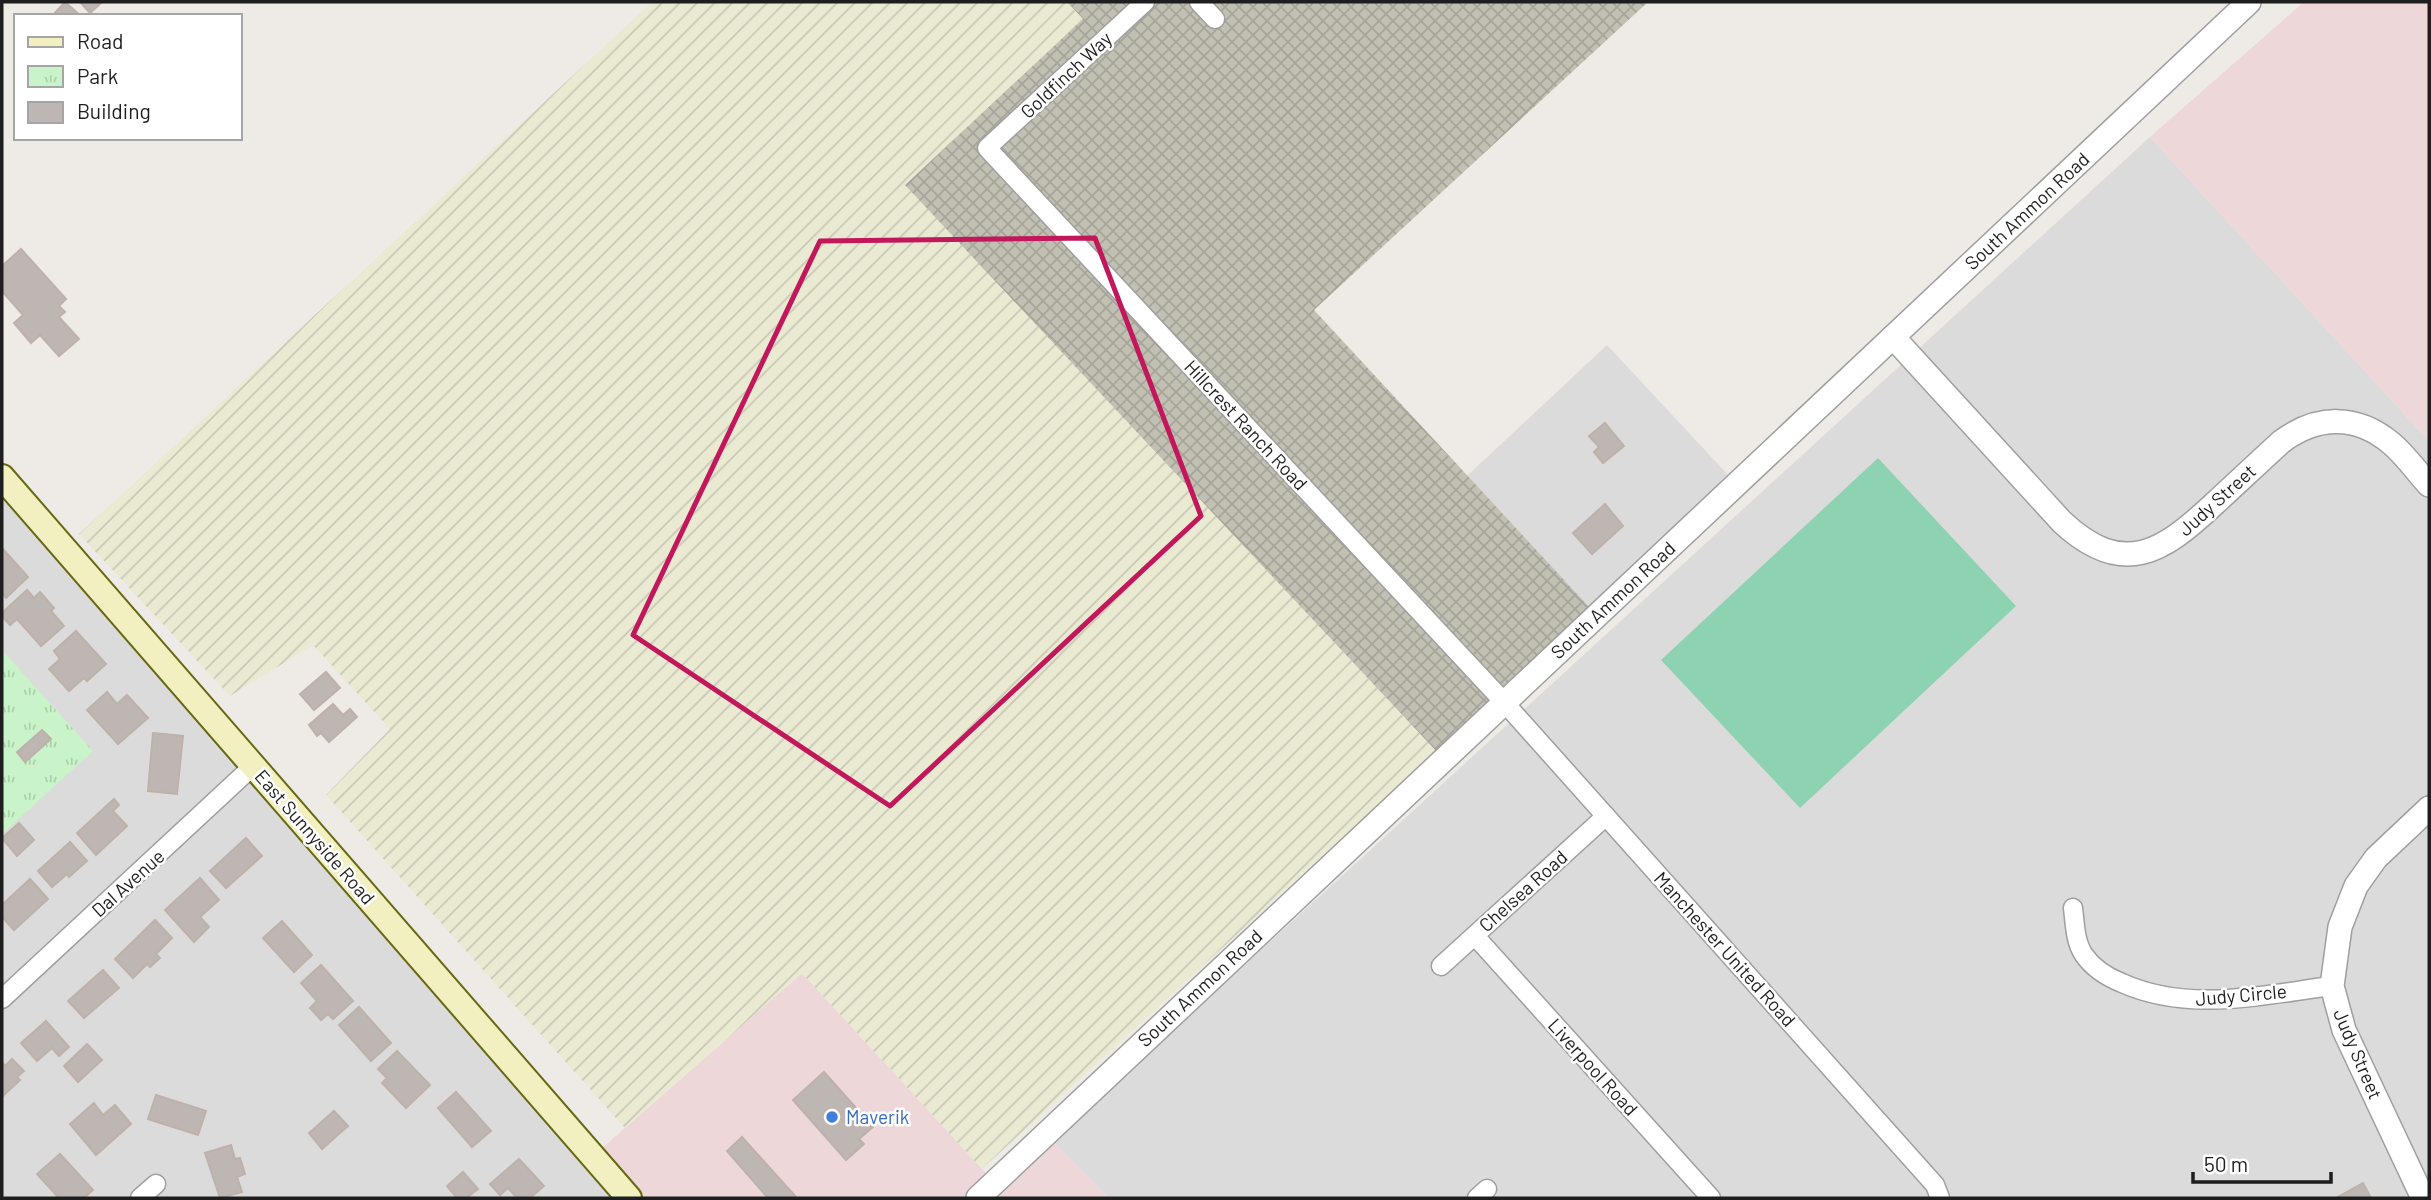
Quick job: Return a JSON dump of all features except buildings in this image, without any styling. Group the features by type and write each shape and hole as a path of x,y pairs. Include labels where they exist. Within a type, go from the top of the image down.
{"main road":[{"name":"East Sunnyside Road","path":"2,477 629,1198"}],"street":[{"name":"Goldfinch Way","path":"987,148 1145,2"},
{"path":"1199,2 1215,19"},
{"name":"South Ammon Road","path":"978,1198 2249,2"},
{"name":"Hillcrest Ranch Road","path":"987,148 1504,702"},
{"name":"Judy Street","path":"1893,337 2062,522 2077,536 2112,551 2143,553 2175,538 2281,442 2295,431 2313,423 2339,422 2370,430 2395,447 2429,485"},
{"name":"Manchester United Road","path":"1504,702 1935,1185 1940,1198"},
{"name":"Dal Avenue","path":"2,999 253,766"},
{"name":"Judy Street","path":"2423,1198 2344,1030 2332,986 2340,927 2356,886 2376,858 2429,808"},
{"name":"Chelsea Road","path":"1441,966 1606,816"},
{"name":"Judy Circle","path":"2073,908 2077,940 2084,954 2106,977 2132,988 2176,1000 2211,1001 2332,986"},
{"name":"Liverpool Road","path":"1475,936 1711,1198"},
{"path":"140,1198 156,1184"}],"highlighted area":[{"path":"1095,238 1201,516 890,806 633,635 820,241"}],"shaded area":[{"path":"1067,2 1648,2 1314,310 1590,608 1436,751 904,185 1082,19"},
{"path":"2304,2 2429,2 2429,441 2150,137"},
{"path":"2150,137 2429,441 2429,1198 1109,1198 1052,1141"},
{"path":"1607,345 1730,477 1590,608 1467,476"},
{"path":"2,477 629,1198 2,1198"},
{"path":"802,973 994,1182 1052,1141 1109,1198 629,1198 593,1156"}],"green space":[{"path":"652,2 1067,2 1083,19 905,185 1436,751 982,1169 802,973 625,1128 326,795 390,729 313,645 230,696 79,534"},
{"path":"1878,458 2016,606 1800,808 1661,660"},
{"path":"2,650 93,751 2,834"}],"place":[{"name":"Maverik","path":"832,1117"}]}
